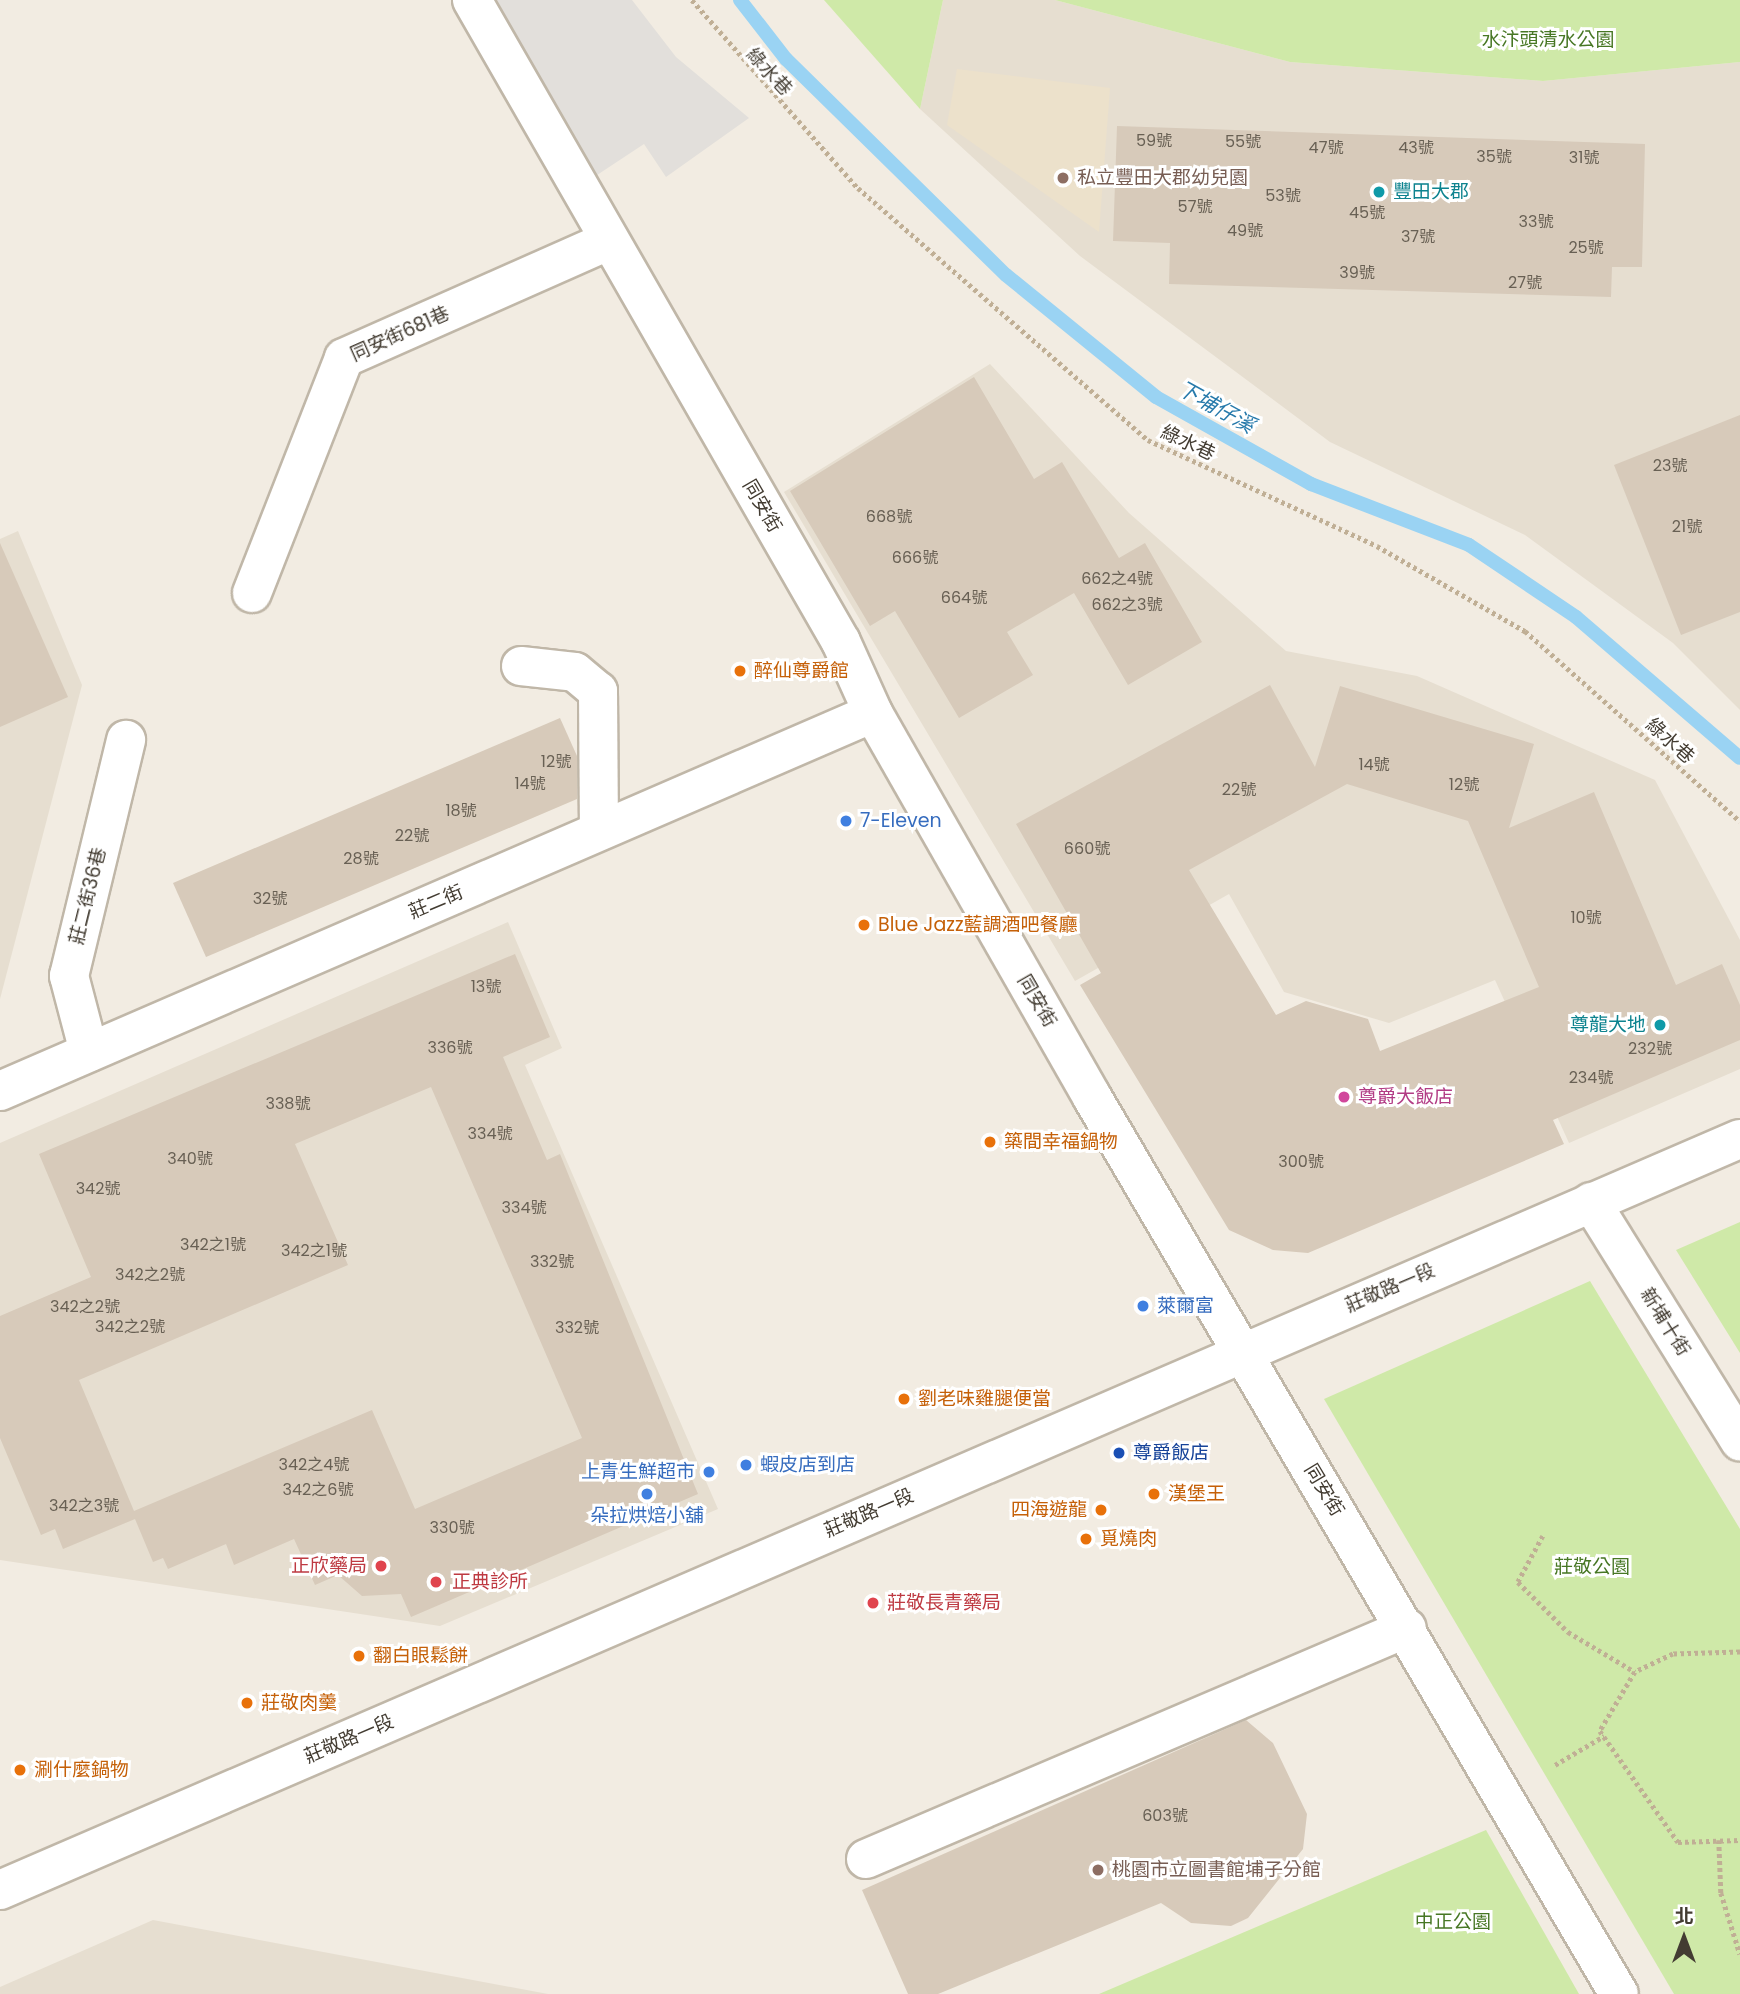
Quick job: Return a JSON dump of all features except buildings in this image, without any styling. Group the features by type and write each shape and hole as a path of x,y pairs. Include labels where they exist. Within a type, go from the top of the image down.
{"street":[{"name":"同安街","path":"472,0 608,241 841,642 873,713 1241,1351 1407,1628 1619,1994"},
{"name":"同安街681巷","path":"252,593 344,358 608,241"},
{"path":"521,666 575,673 598,691 599,831"},
{"name":"莊二街","path":"0,1091 873,713"},
{"name":"莊二街36巷","path":"89,1052 69,976 126,740"},
{"name":"莊敬路一段","path":"0,1890 1241,1351 1740,1139"},
{"name":"新埔十街","path":"1591,1202 1740,1441"},
{"path":"866,1859 1407,1628"}],"path":[{"name":"綠水巷","path":"692,0 858,188 1149,440 1377,546 1525,631 1740,821"},
{"path":"1544,1536 1518,1582 1568,1632 1635,1672"},
{"path":"1740,1652 1673,1654 1635,1672 1600,1731 1678,1842 1740,1840"},
{"path":"1555,1765 1604,1736"},
{"path":"1719,1840 1721,1893 1740,1954"}],"shaded area":[{"path":"497,0 632,0 676,57 749,118 666,177 644,144 591,179"},
{"name":"豐田大郡","path":"943,0 1055,0 1290,62 1543,81 1740,62 1740,710 1673,643 1525,535 1330,442 1080,256 920,109"},
{"name":"私立豐田大郡幼兒園","path":"957,69 1110,88 1099,232 947,125"},
{"name":"尊龍大地","path":"990,364 1129,513 1286,651 1417,676 1655,780 1740,940 1740,1069 1569,1143 1495,980 1389,1023 1284,992 1229,894 1075,981 784,492"},
{"path":"18,531 82,685 0,999 0,539"},
{"path":"508,922 562,1048 525,1065 718,1509 440,1626 0,1560 0,1143"},
{"path":"153,1920 548,1994 0,1994 0,1987"}],"green space":[{"path":"824,0 943,0 920,109"},
{"name":"水汴頭清水公園","path":"1055,0 1740,0 1740,62 1543,81 1290,62"},
{"path":"1740,1222 1740,1353 1676,1250"},
{"name":"莊敬公園","path":"1590,1281 1740,1529 1740,1994 1674,1994 1324,1399"},
{"name":"中正公園","path":"1486,1830 1579,1994 1099,1994 1268,1922"}],"waterway":[{"name":"下埔仔溪","path":"740,0 786,59 1006,275 1156,397 1311,484 1469,545 1576,617 1740,758"}],"place":[{"name":"私立豐田大郡幼兒園","path":"1063,178"},
{"name":"豐田大郡","path":"1379,192"},
{"name":"醉仙尊爵館","path":"740,671"},
{"name":"7-Eleven","path":"846,821"},
{"name":"Blue Jazz藍調酒吧餐廳","path":"864,925"},
{"name":"尊龍大地","path":"1660,1025"},
{"name":"尊爵大飯店","path":"1344,1097"},
{"name":"築間幸福鍋物","path":"990,1142"},
{"name":"萊爾富","path":"1143,1306"},
{"name":"劉老味雞腿便當","path":"904,1399"},
{"name":"尊爵飯店","path":"1119,1453"},
{"name":"蝦皮店到店","path":"746,1465"},
{"name":"上青生鮮超市","path":"709,1472"},
{"name":"朵拉烘焙小舖","path":"647,1494"},
{"name":"漢堡王","path":"1154,1494"},
{"name":"四海遊龍","path":"1101,1510"},
{"name":"覓燒肉","path":"1086,1539"},
{"name":"正欣藥局","path":"381,1566"},
{"name":"正典診所","path":"436,1582"},
{"name":"莊敬長青藥局","path":"873,1603"},
{"name":"翻白眼鬆餅","path":"359,1656"},
{"name":"莊敬肉羹","path":"247,1703"},
{"name":"涮什麼鍋物","path":"20,1770"},
{"name":"桃園市立圖書館埔子分館","path":"1098,1870"}]}
